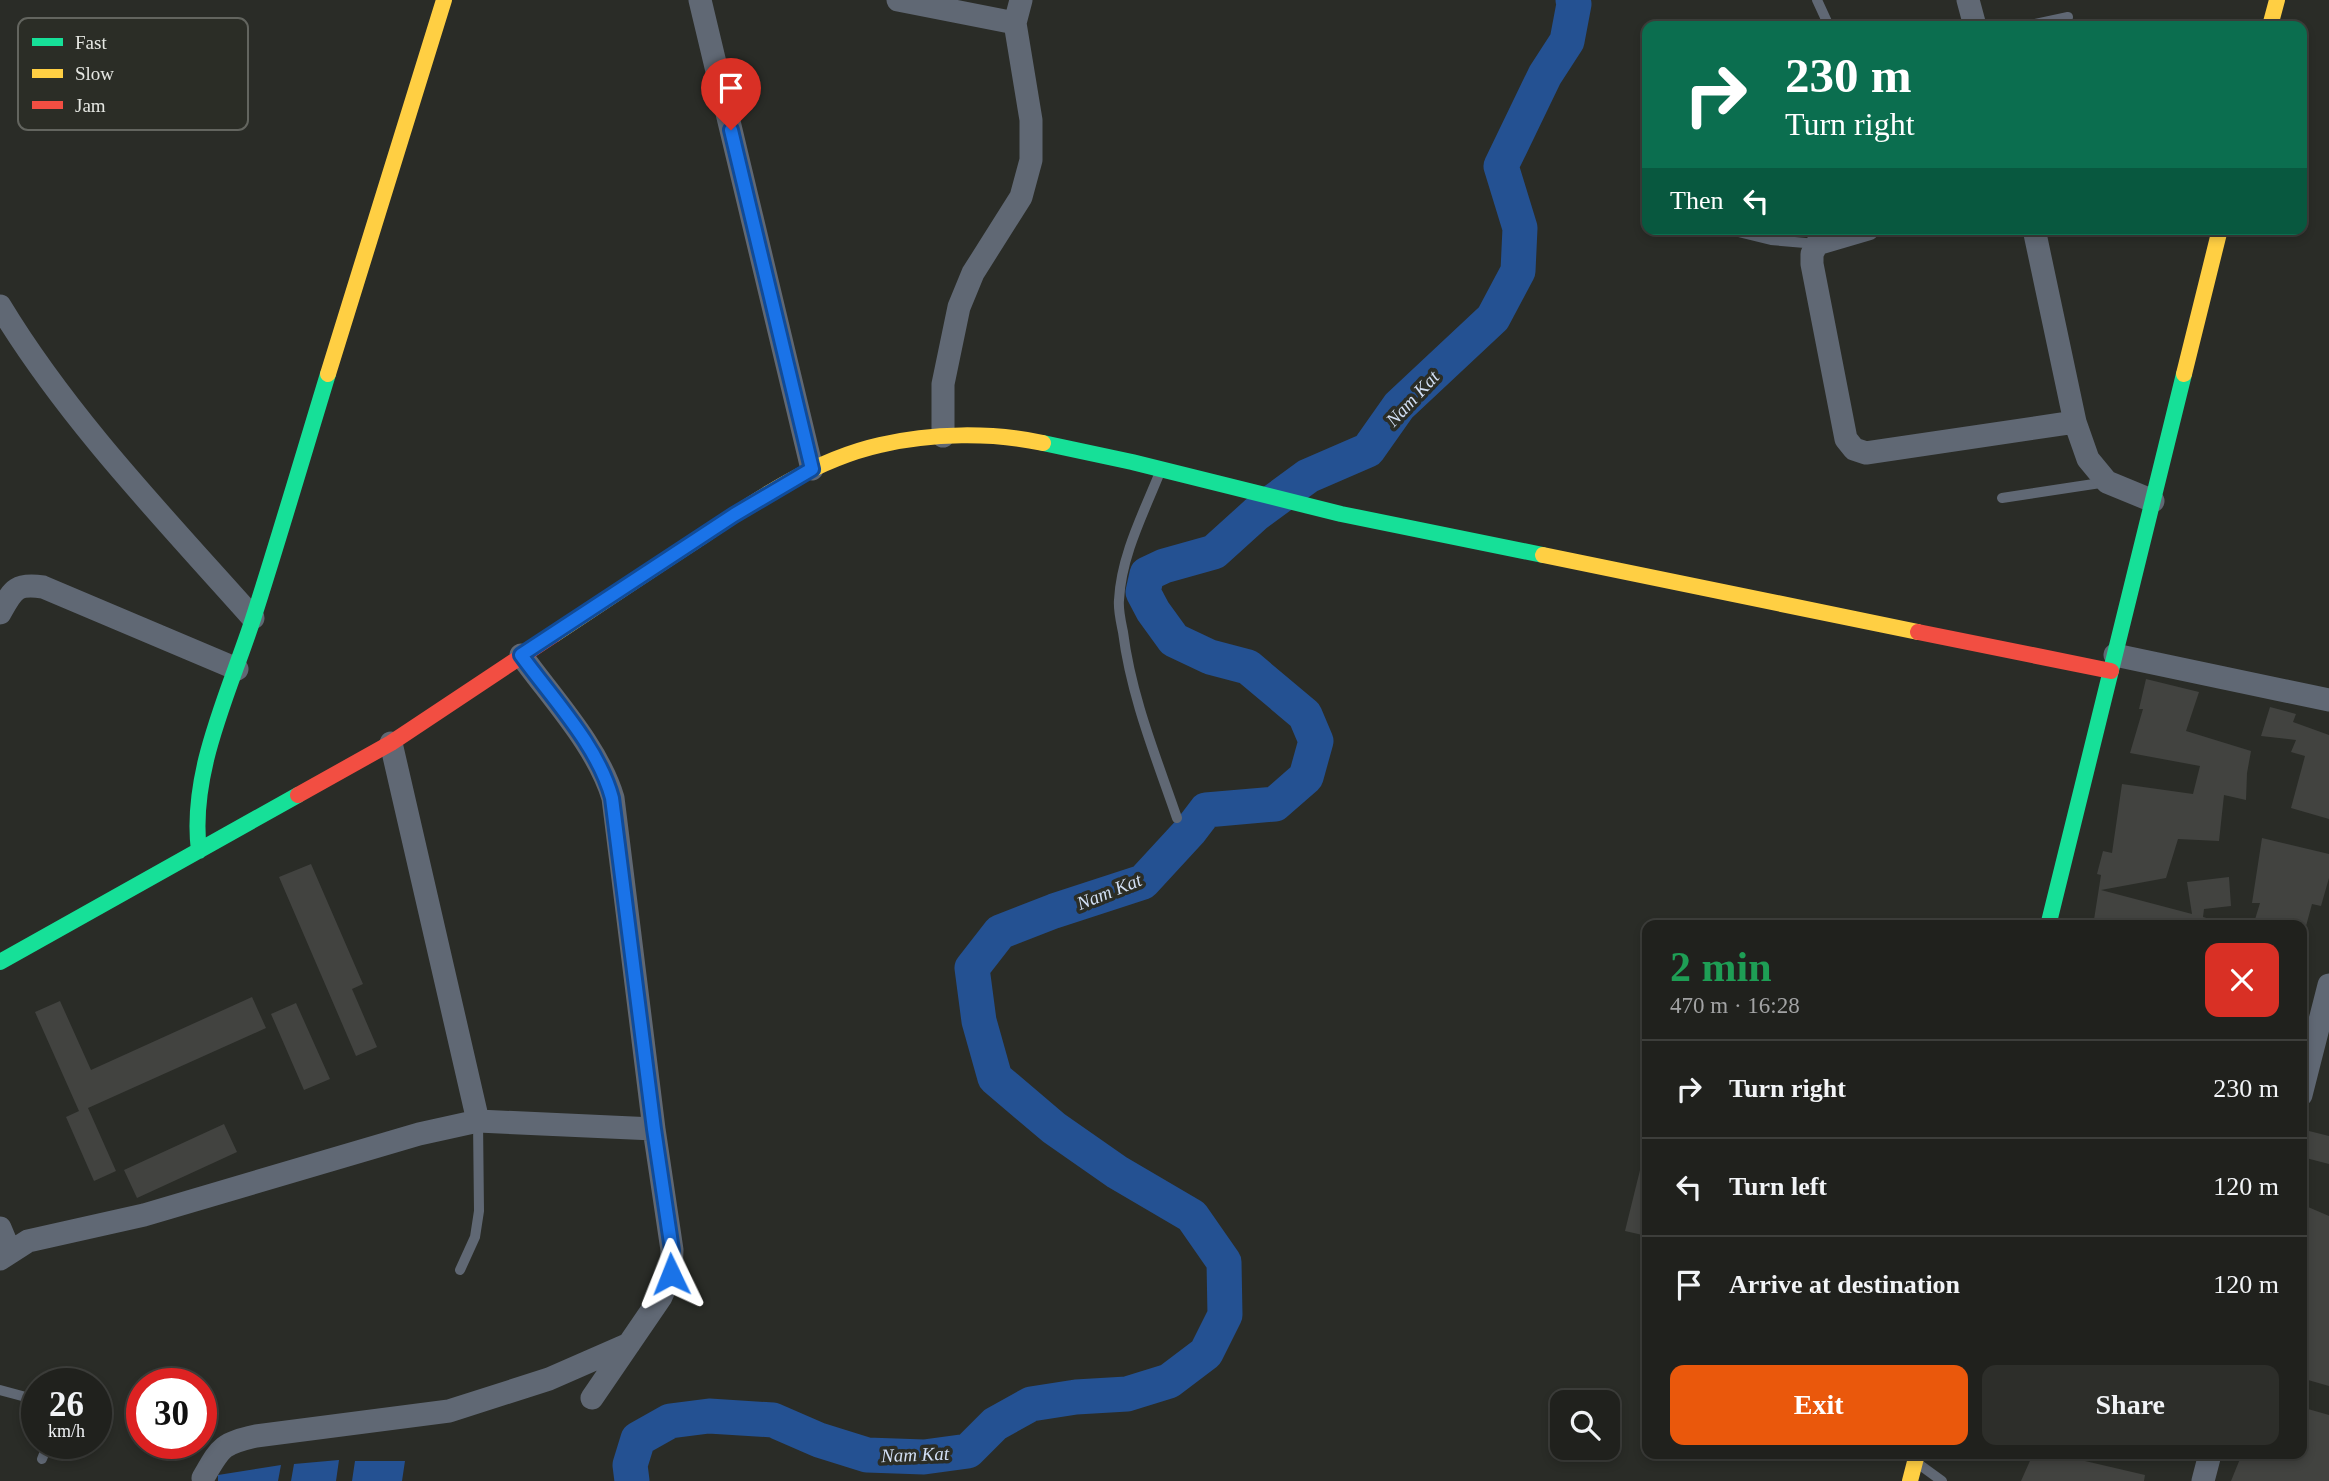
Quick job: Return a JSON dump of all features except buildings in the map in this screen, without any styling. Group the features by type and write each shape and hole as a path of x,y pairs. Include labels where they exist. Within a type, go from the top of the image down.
{"main road":[{"path":"199,851 197,806 205,762 253,618 444,0"},
{"path":"2271,21 2277,0"},
{"path":"2049,920 2219,235"},
{"path":"0,962 391,743 734,515 812,469 879,445 943,436 1020,438 1161,469 1342,514 2113,663"},
{"path":"1910,1481 1916,1459"}],"street":[{"path":"700,0 812,469"},
{"path":"898,0 1016,23"},
{"path":"943,436 943,384 959,307 973,273 1021,197 1031,160 1031,120 1016,23 1021,0"},
{"path":"1968,0 1974,21"},
{"path":"1848,235 1818,244 1812,254 1812,264 1846,439 1854,449 1866,453 2076,422"},
{"path":"2035,235 2076,422 2088,458 2107,482 2153,500"},
{"path":"0,306 26,347 118,465 253,618"},
{"path":"0,613 12,590 26,585 43,587 237,669"},
{"path":"521,655 607,777 672,1250 671,1274 661,1297 592,1398"},
{"path":"2113,663 2329,700"},
{"path":"391,743 478,1121"},
{"path":"2307,1075 2326,1010 2329,985"},
{"path":"0,1228 5,1255 28,1241 144,1215 419,1134 478,1121 654,1129"},
{"path":"203,1478 218,1453 229,1442 256,1436 449,1411 549,1380 629,1344"},
{"path":"2203,1481 2209,1459"}],"lane":[{"path":"1817,0 1827,21"},
{"path":"2049,21 2068,17"},
{"path":"1751,235 1771,240 1818,244"},
{"path":"1161,469 1131,547 1118,602 1127,664 1177,818"},
{"path":"2002,498 2107,482"},
{"path":"460,1270 475,1237 479,1211 478,1121"},
{"path":"0,1390 21,1396"},
{"path":"1917,1459 1942,1481"}],"water":[{"path":"339,1460 336,1481 291,1481 294,1464"},
{"path":"355,1461 405,1461 402,1481 352,1481"},
{"path":"281,1465 278,1481 218,1481 218,1475"}],"waterway":[{"name":"Nam Kat","path":"632,1481 630,1465 638,1439 670,1421 709,1416 773,1420 819,1440 867,1455 924,1457 968,1451 995,1424 1031,1404 1076,1397 1127,1394 1169,1381 1206,1353 1225,1315 1224,1262 1192,1216 1117,1172 1054,1128 995,1078 979,1021 972,968 1000,932 1143,882 1206,810 1275,804 1306,777 1316,741 1305,715 1248,667 1210,657 1174,640 1143,592 1147,574 1164,566 1214,552 1256,514 1308,476 1368,450 1399,406 1493,318 1518,271 1520,228 1501,166 1545,75 1567,41 1573,0"}],"traffic: fast":[{"path":"199,851 197,822 205,763 282,528 328,374"},
{"path":"2049,920 2184,374"},
{"path":"1043,443 1132,462 1341,514 1543,555"},
{"path":"0,962 298,795"}],"traffic: slow":[{"path":"328,374 444,0"},
{"path":"2271,21 2277,0"},
{"path":"2184,374 2219,235"},
{"path":"555,634 762,497 831,461 880,445 941,436 1003,437 1043,443"},
{"path":"1543,555 1918,632"},
{"path":"1910,1481 1916,1459"}],"traffic: jam":[{"path":"1918,632 2111,671"},
{"path":"298,795 391,743 555,634"}],"route":[{"path":"671,1274 672,1250 607,777 521,655 734,515 812,469 731,130"}]}
